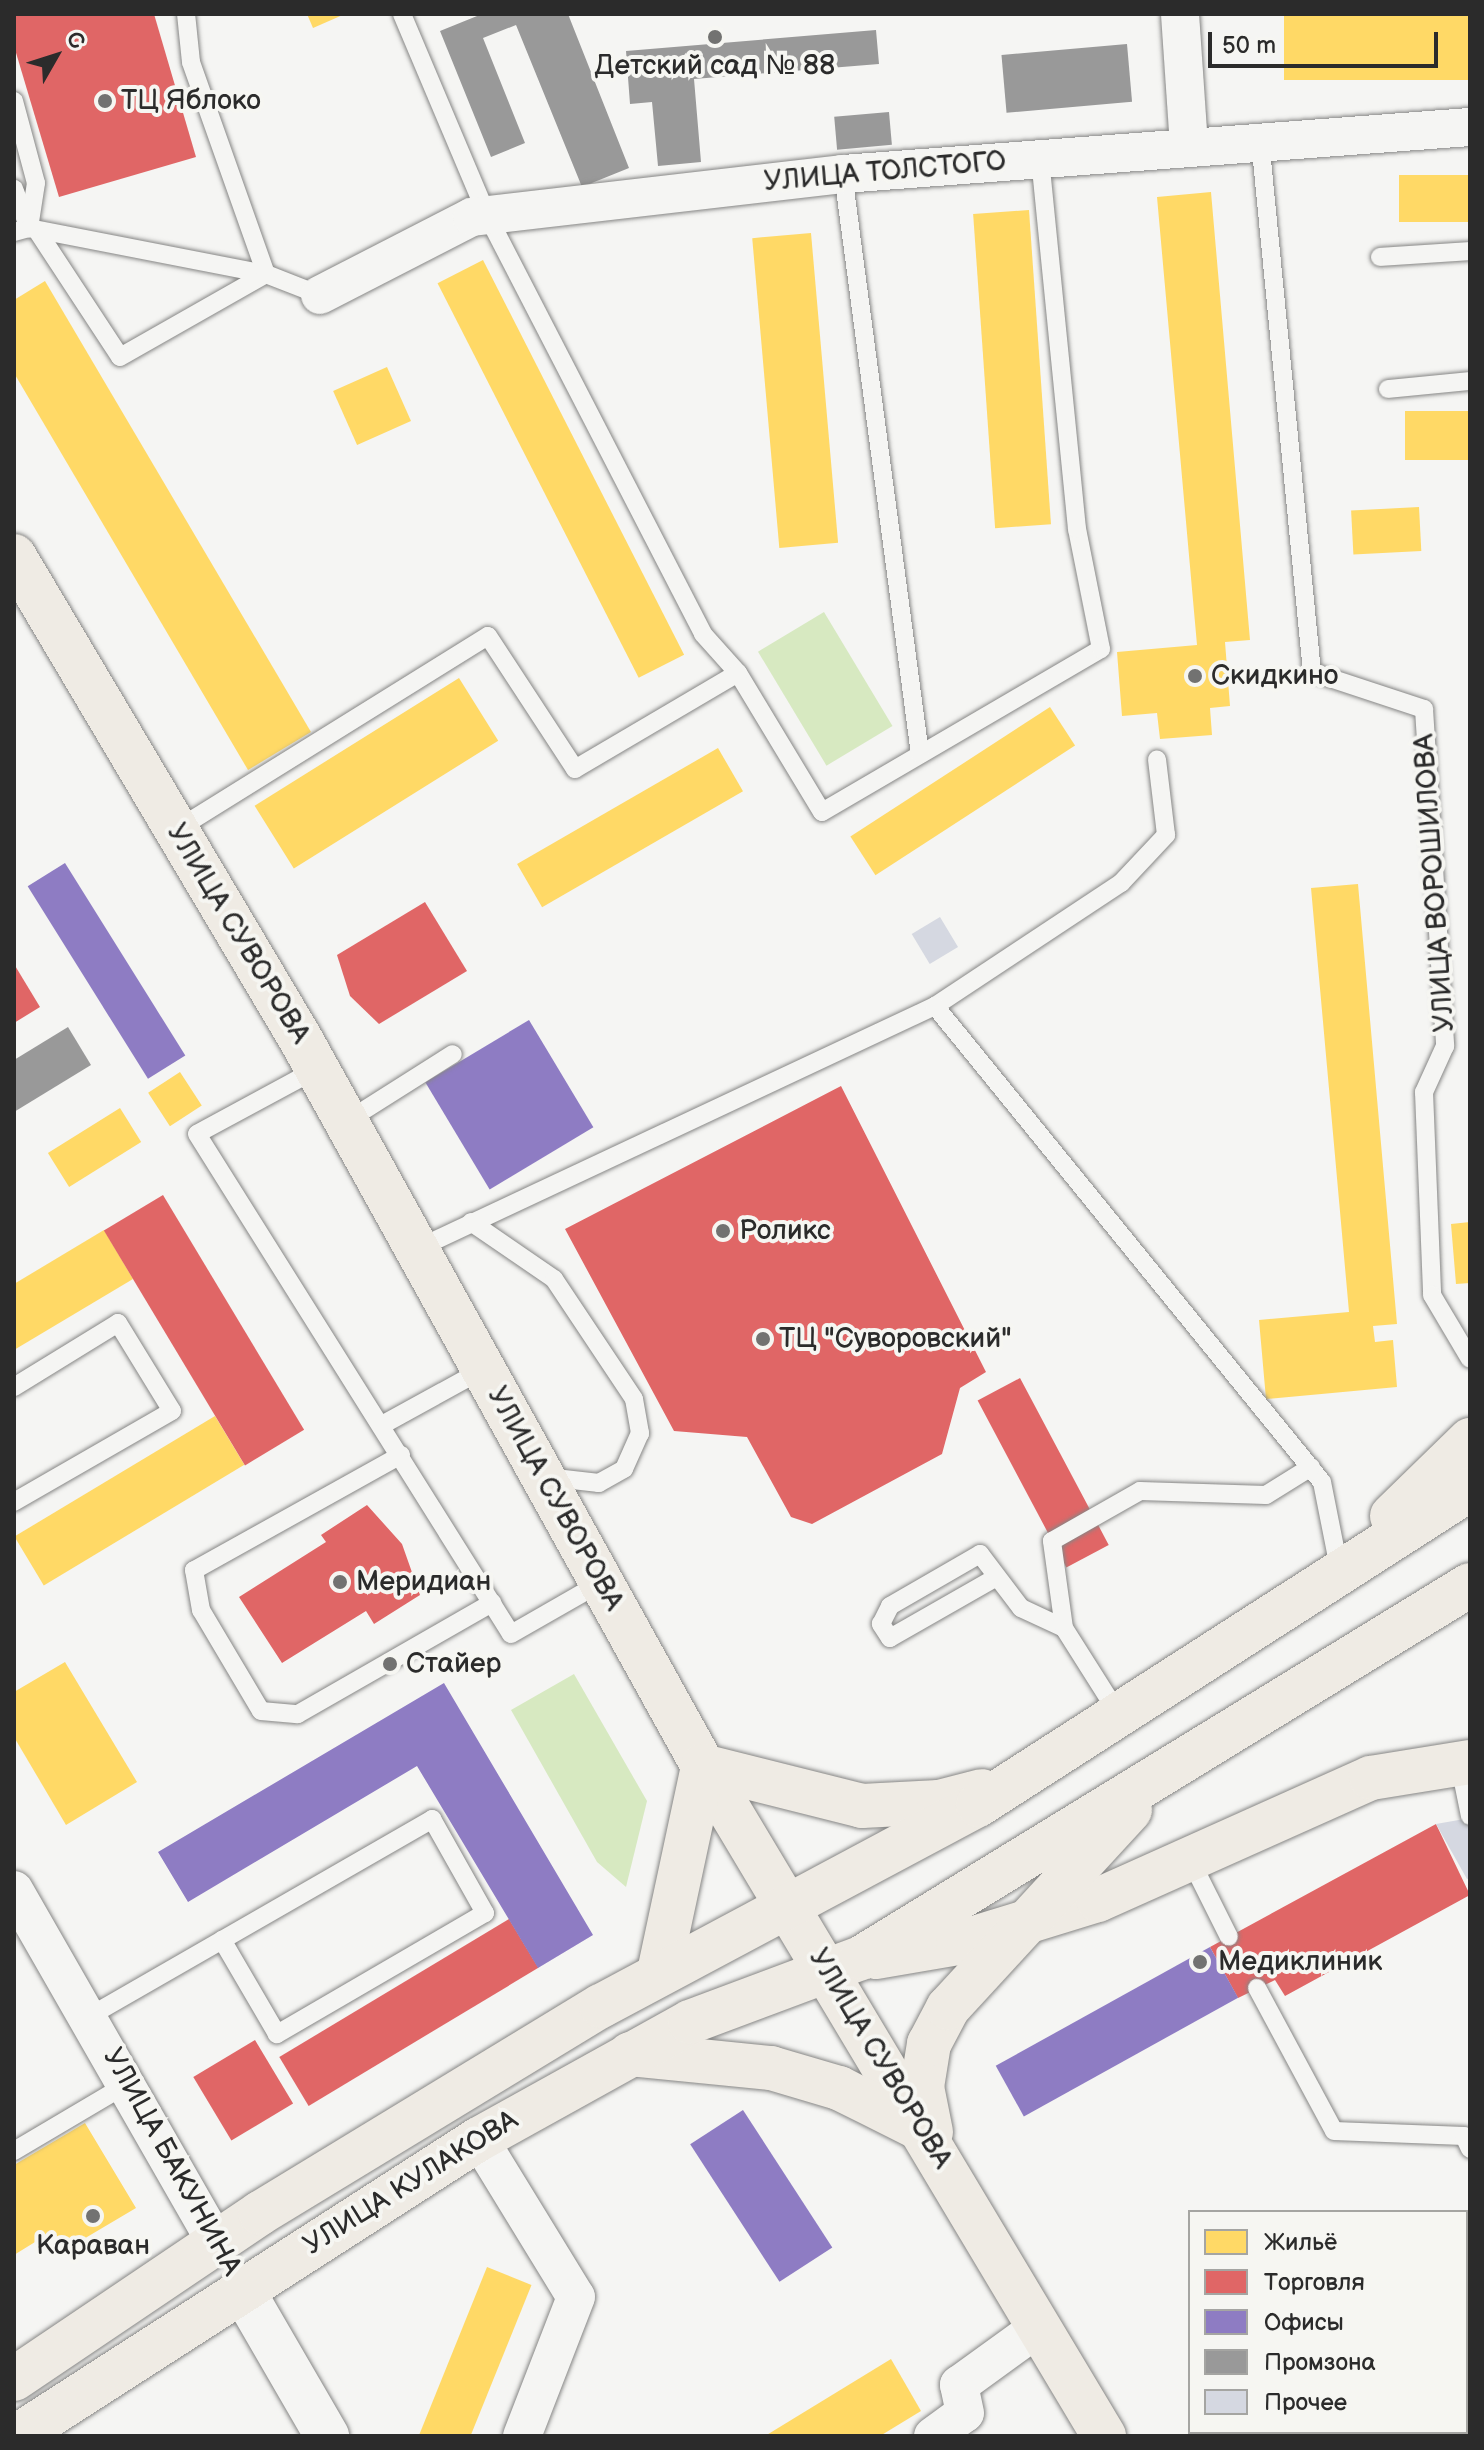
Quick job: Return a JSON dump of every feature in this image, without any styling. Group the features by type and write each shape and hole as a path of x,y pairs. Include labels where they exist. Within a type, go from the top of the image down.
{"main road":[{"name":"УЛИЦА СУВОРОВА","path":"14,556 347,1121 703,1766 790,1906 844,1964 928,2141 1104,2436"},
{"path":"1339,1568 1470,1440"},
{"path":"659,1972 703,1766 862,1806 939,1802 1016,1782 1339,1568 1470,1489"},
{"path":"844,1964 1470,1585"},
{"path":"844,1964 920,1953 1098,1900 1189,1856 1371,1778 1465,1762"},
{"path":"928,2141 922,2087 929,2044 948,2008 1167,1770"},
{"name":"УЛИЦА КУЛАКОВА","path":"14,2379 216,2243 659,1972 790,1906 1016,1782"},
{"name":"УЛИЦА КУЛАКОВА","path":"17,2436 479,2139 627,2054 844,1964"},
{"path":"627,2054 771,2068 839,2088 928,2141"},
{"name":"УЛИЦА БАКУНИНА","path":"216,2243 243,2291"}],"street":[{"path":"1180,14 1189,145"},
{"name":"УЛИЦА ТОЛСТОГО","path":"320,295 487,215 843,174 1189,145 1470,127"},
{"name":"УЛИЦА БАКУНИНА","path":"14,1890 129,2083 216,2243"},
{"path":"479,2139 576,2297 522,2436"},
{"name":"УЛИЦА БАКУНИНА","path":"243,2291 327,2436"},
{"path":"948,2431 965,2413 959,2385 1039,2327"}],"lane":[{"path":"186,14 191,62 266,274"},
{"path":"402,14 487,215 703,634 738,673 822,812 1101,649 1077,529 1040,158"},
{"path":"14,101 36,183 27,231"},
{"name":"УЛИЦА ВОРОШИЛОВА","path":"1260,140 1312,672 1424,709 1445,1046 1424,1092 1432,1295 1470,1359"},
{"path":"843,174 920,754"},
{"path":"14,189 27,231 120,357 266,274"},
{"path":"27,231 266,274 320,295"},
{"path":"1380,257 1470,251"},
{"path":"1388,389 1470,381"},
{"path":"176,830 488,636 575,769 738,673"},
{"path":"419,1248 935,1006 1121,883 1166,835 1157,760"},
{"path":"935,1006 1322,1482 1339,1568"},
{"path":"347,1121 453,1054"},
{"path":"317,1069 197,1134 511,1634 600,1583"},
{"path":"471,1222 554,1279 634,1399 640,1433 624,1469 599,1483 542,1477"},
{"path":"14,1387 118,1323 172,1411 14,1502"},
{"path":"382,1425 484,1369"},
{"path":"401,1455 194,1570 201,1610 261,1711 298,1714 492,1603"},
{"path":"1119,1715 1064,1628 1052,1541 1140,1491 1266,1495 1311,1467"},
{"path":"995,1578 890,1638 881,1624 890,1606 980,1554 995,1578 1021,1608 1064,1628"},
{"path":"1465,1762 1470,1816"},
{"path":"90,2016 432,1819 485,1913 277,2034 222,1940"},
{"path":"1189,1856 1229,1937"},
{"path":"1257,1988 1334,2131 1464,2136 1470,2149"},
{"path":"14,2151 129,2083"}],"green space":[{"path":"824,612 893,726 826,766 758,652"},
{"path":"574,1674 647,1801 626,1887 597,1862 511,1710"}],"building: Жильё":[{"path":"307,14 345,14 313,28"},
{"path":"1284,14 1470,14 1470,80 1284,80"},
{"path":"1399,175 1470,175 1470,222 1399,222"},
{"path":"1211,192 1250,640 1225,642 1230,706 1210,708 1212,735 1160,739 1157,713 1122,716 1117,652 1197,645 1157,197"},
{"path":"1029,210 1051,524 995,528 973,214"},
{"path":"811,233 838,543 779,548 752,238"},
{"path":"483,260 684,655 639,678 438,283"},
{"path":"45,281 311,732 248,770 14,373 14,300"},
{"path":"387,367 411,421 357,445 333,391"},
{"path":"1405,411 1470,411 1470,460 1405,460"},
{"path":"1419,507 1421,551 1353,554 1351,511"},
{"path":"459,678 498,741 294,868 255,806"},
{"path":"1050,707 1075,746 875,875 850,837"},
{"path":"718,748 743,791 542,907 517,864"},
{"path":"1358,884 1397,1324 1373,1326 1375,1342 1393,1340 1397,1387 1266,1399 1259,1320 1349,1312 1311,888"},
{"path":"180,1072 202,1106 170,1126 148,1093"},
{"path":"120,1108 141,1142 69,1187 48,1153"},
{"path":"1470,1222 1470,1283 1456,1284 1451,1224"},
{"path":"104,1230 133,1279 14,1350 14,1284"},
{"path":"215,1416 244,1465 44,1585 14,1537"},
{"path":"65,1662 137,1782 66,1825 14,1737 14,1692"},
{"path":"85,2123 136,2208 60,2253 48,2234 14,2255 14,2165"},
{"path":"487,2267 532,2285 470,2436 419,2436"},
{"path":"891,2359 921,2411 880,2436 765,2436"}],"building: Торговля":[{"name":"ТЦ Яблоко","path":"14,14 154,14 196,157 59,197 14,46"},
{"path":"425,902 467,971 379,1024 350,996 337,955"},
{"path":"14,964 40,1007 14,1023"},
{"path":"841,1086 986,1372 960,1388 942,1454 812,1524 791,1517 747,1437 674,1431 565,1229"},
{"path":"163,1195 304,1430 245,1465 104,1231"},
{"path":"1020,1378 1109,1545 1066,1567 978,1401"},
{"name":"Меридиан","path":"367,1505 402,1544 420,1595 374,1624 366,1611 282,1663 239,1597 326,1542 321,1535"},
{"path":"1436,1824 1470,1895 1285,1996 1275,1980 1238,1998 1210,1947"},
{"path":"509,1919 538,1968 309,2106 279,2057"},
{"path":"255,2040 293,2103 231,2141 193,2077"}],"building: Офисы":[{"path":"65,863 185,1056 148,1079 28,886"},
{"path":"529,1020 593,1127 490,1189 425,1082"},
{"path":"444,1683 593,1935 538,1968 417,1766 188,1902 158,1852"},
{"path":"1210,1947 1238,1998 1024,2117 996,2066"},
{"path":"743,2110 832,2248 779,2282 690,2144"}],"building: Промзона":[{"path":"482,14 568,14 629,168 582,187 516,25 483,38 525,143 491,157 440,31"},
{"path":"876,30 879,64 694,79 701,162 658,166 652,102 630,104 626,51"},
{"path":"1127,44 1132,102 1007,113 1001,55"},
{"path":"889,112 892,145 837,150 834,117"},
{"path":"68,1027 91,1065 14,1112 14,1060"}],"building: Прочее":[{"path":"940,917 958,947 930,964 912,934"},
{"path":"1470,1818 1470,1878 1467,1879 1436,1824"}],"place":[{"name":"Детский сад № 88","path":"715,37"},
{"name":"ТЦ Яблоко","path":"105,101"},
{"name":"Скидкино","path":"1195,676"},
{"name":"Роликс","path":"723,1231"},
{"name":"ТЦ \"Суворовский\"","path":"763,1339"},
{"name":"Меридиан","path":"340,1582"},
{"name":"Стайер","path":"390,1664"},
{"name":"Медиклиник","path":"1200,1962"},
{"name":"Караван","path":"93,2216"}]}
